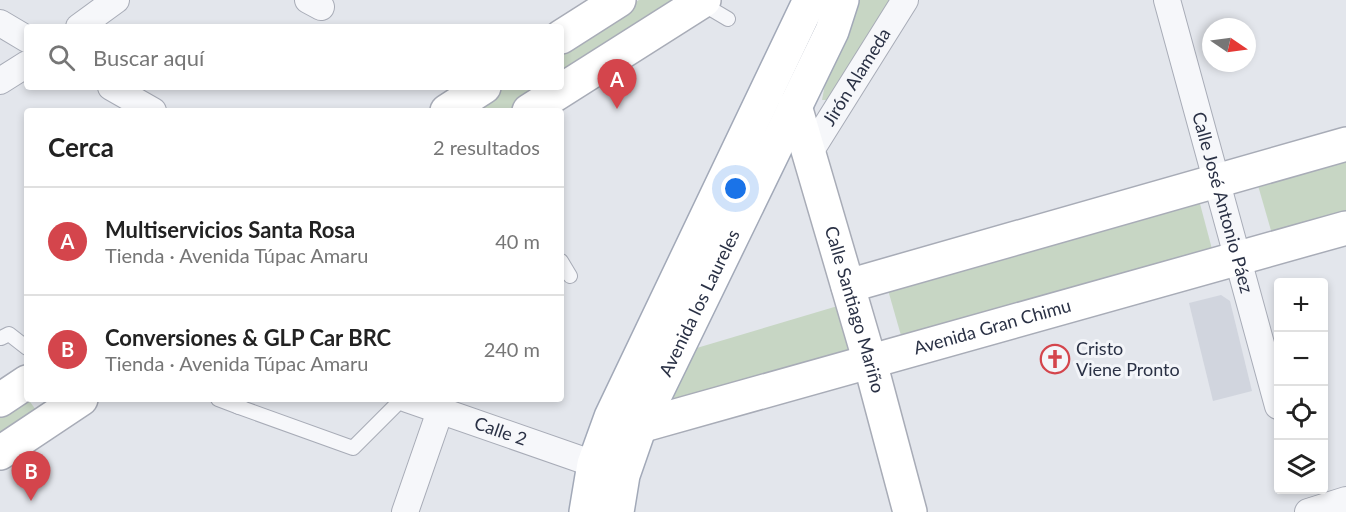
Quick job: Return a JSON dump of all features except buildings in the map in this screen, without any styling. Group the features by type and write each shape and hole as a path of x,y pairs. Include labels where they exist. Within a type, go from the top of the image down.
{"street":[{"path":"83,24 116,0"},
{"path":"564,35 619,0"},
{"name":"Avenida los Laureles","path":"586,512 594,464 611,417 810,0"},
{"name":"Avenida los Laureles","path":"617,512 624,475 640,426 832,31 842,0"},
{"name":"Jirón Alameda","path":"808,155 905,0"},
{"name":"Calle José Antonio Páez","path":"1167,0 1274,391"},
{"path":"534,108 708,5"},
{"path":"0,23 24,37"},
{"path":"0,81 24,66"},
{"path":"452,108 479,90"},
{"path":"125,99 146,108"},
{"name":"Calle Santiago Mariño","path":"795,106 870,362 910,512"},
{"path":"848,286 1346,144"},
{"name":"Avenida Gran Chimu","path":"640,426 1239,260 1346,228"},
{"path":"0,400 24,384"},
{"path":"0,453 74,402"},
{"name":"Calle 2","path":"414,402 594,464"},
{"path":"405,512 440,411"},
{"path":"1303,494 1308,512 1346,500"}],"lane":[{"path":"564,266 570,276"},
{"path":"2,338 9,334 24,346"},
{"path":"238,402 353,448 402,402"}],"shaded area":[{"path":"1221,295 1230,301 1252,391 1213,401 1189,303"}],"green space":[{"path":"639,0 685,0 564,76 564,46"},
{"path":"860,0 894,0 832,100 822,100 829,63"},
{"path":"493,90 541,90 513,108 464,108"},
{"path":"1346,156 1346,213 1272,234 1257,182"},
{"path":"1199,200 1212,249 902,339 888,290"},
{"path":"841,305 853,350 663,407 690,350"},
{"path":"24,400 24,402 30,402 41,417 0,444 0,406"}],"place":[{"name":"Multiservicios Santa Rosa","path":"617,109"},
{"name":"Cristo Viene Pronto","path":"1055,359"},
{"name":"Conversiones & GLP Car BRC","path":"31,501"}]}
